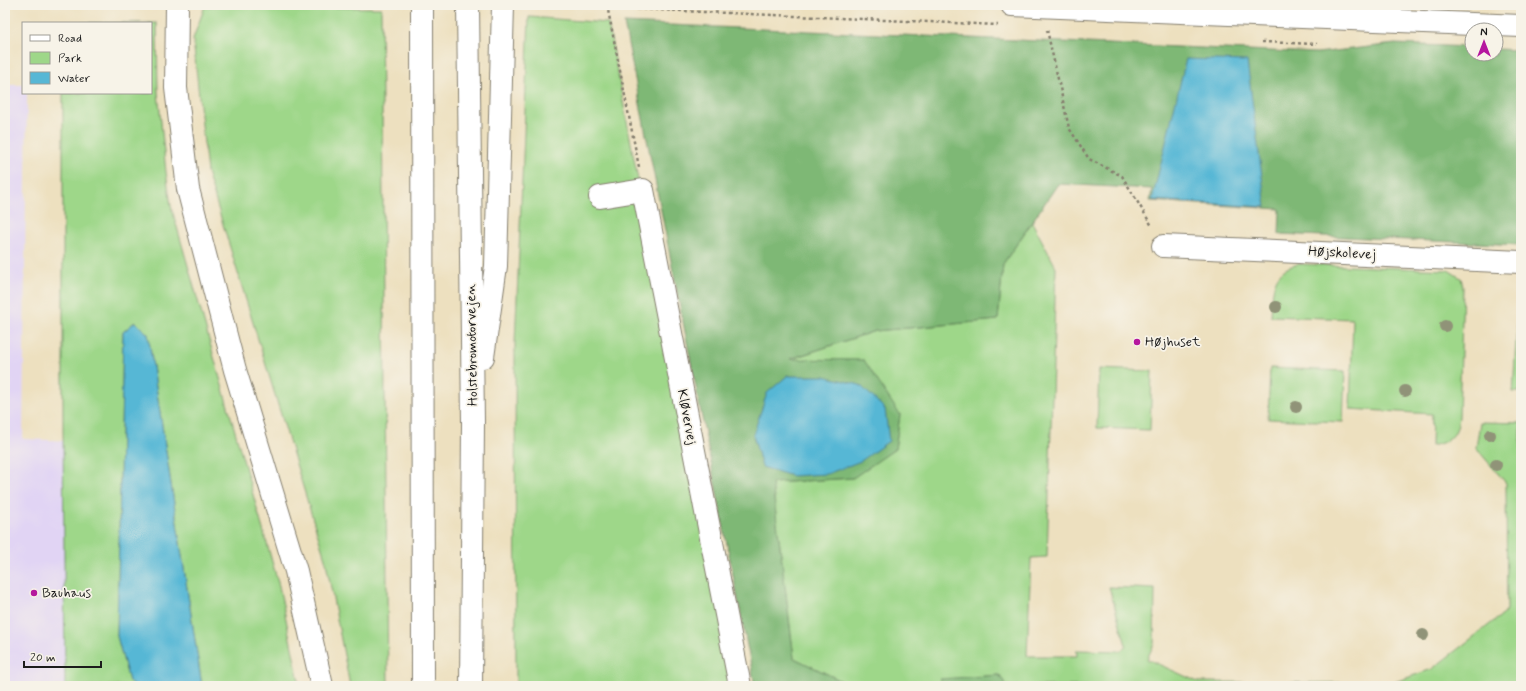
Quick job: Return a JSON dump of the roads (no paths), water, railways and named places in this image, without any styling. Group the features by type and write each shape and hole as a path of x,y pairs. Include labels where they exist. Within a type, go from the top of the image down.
{"main road":[{"path":"177,5 176,88 188,189 235,370 296,571 322,686"},
{"path":"422,5 423,686"},
{"name":"Holstebromotorvejen","path":"468,5 473,424 471,686"},
{"path":"473,424 496,266 503,5"},
{"path":"1012,5 1521,26"},
{"name":"Kløvervej","path":"600,197 643,190 740,686"},
{"name":"Højskolevej","path":"1163,246 1521,262"}],"water":[{"path":"1186,59 1247,61 1266,207 1152,200"},
{"path":"135,322 148,334 202,686 133,686 129,681 117,636 123,332"},
{"path":"787,376 824,376 860,385 885,409 889,441 861,461 827,474 792,476 762,467 753,435 767,393"}],"place":[{"name":"Højhuset","path":"1137,342"},
{"name":"Bauhaus","path":"34,593"}]}
